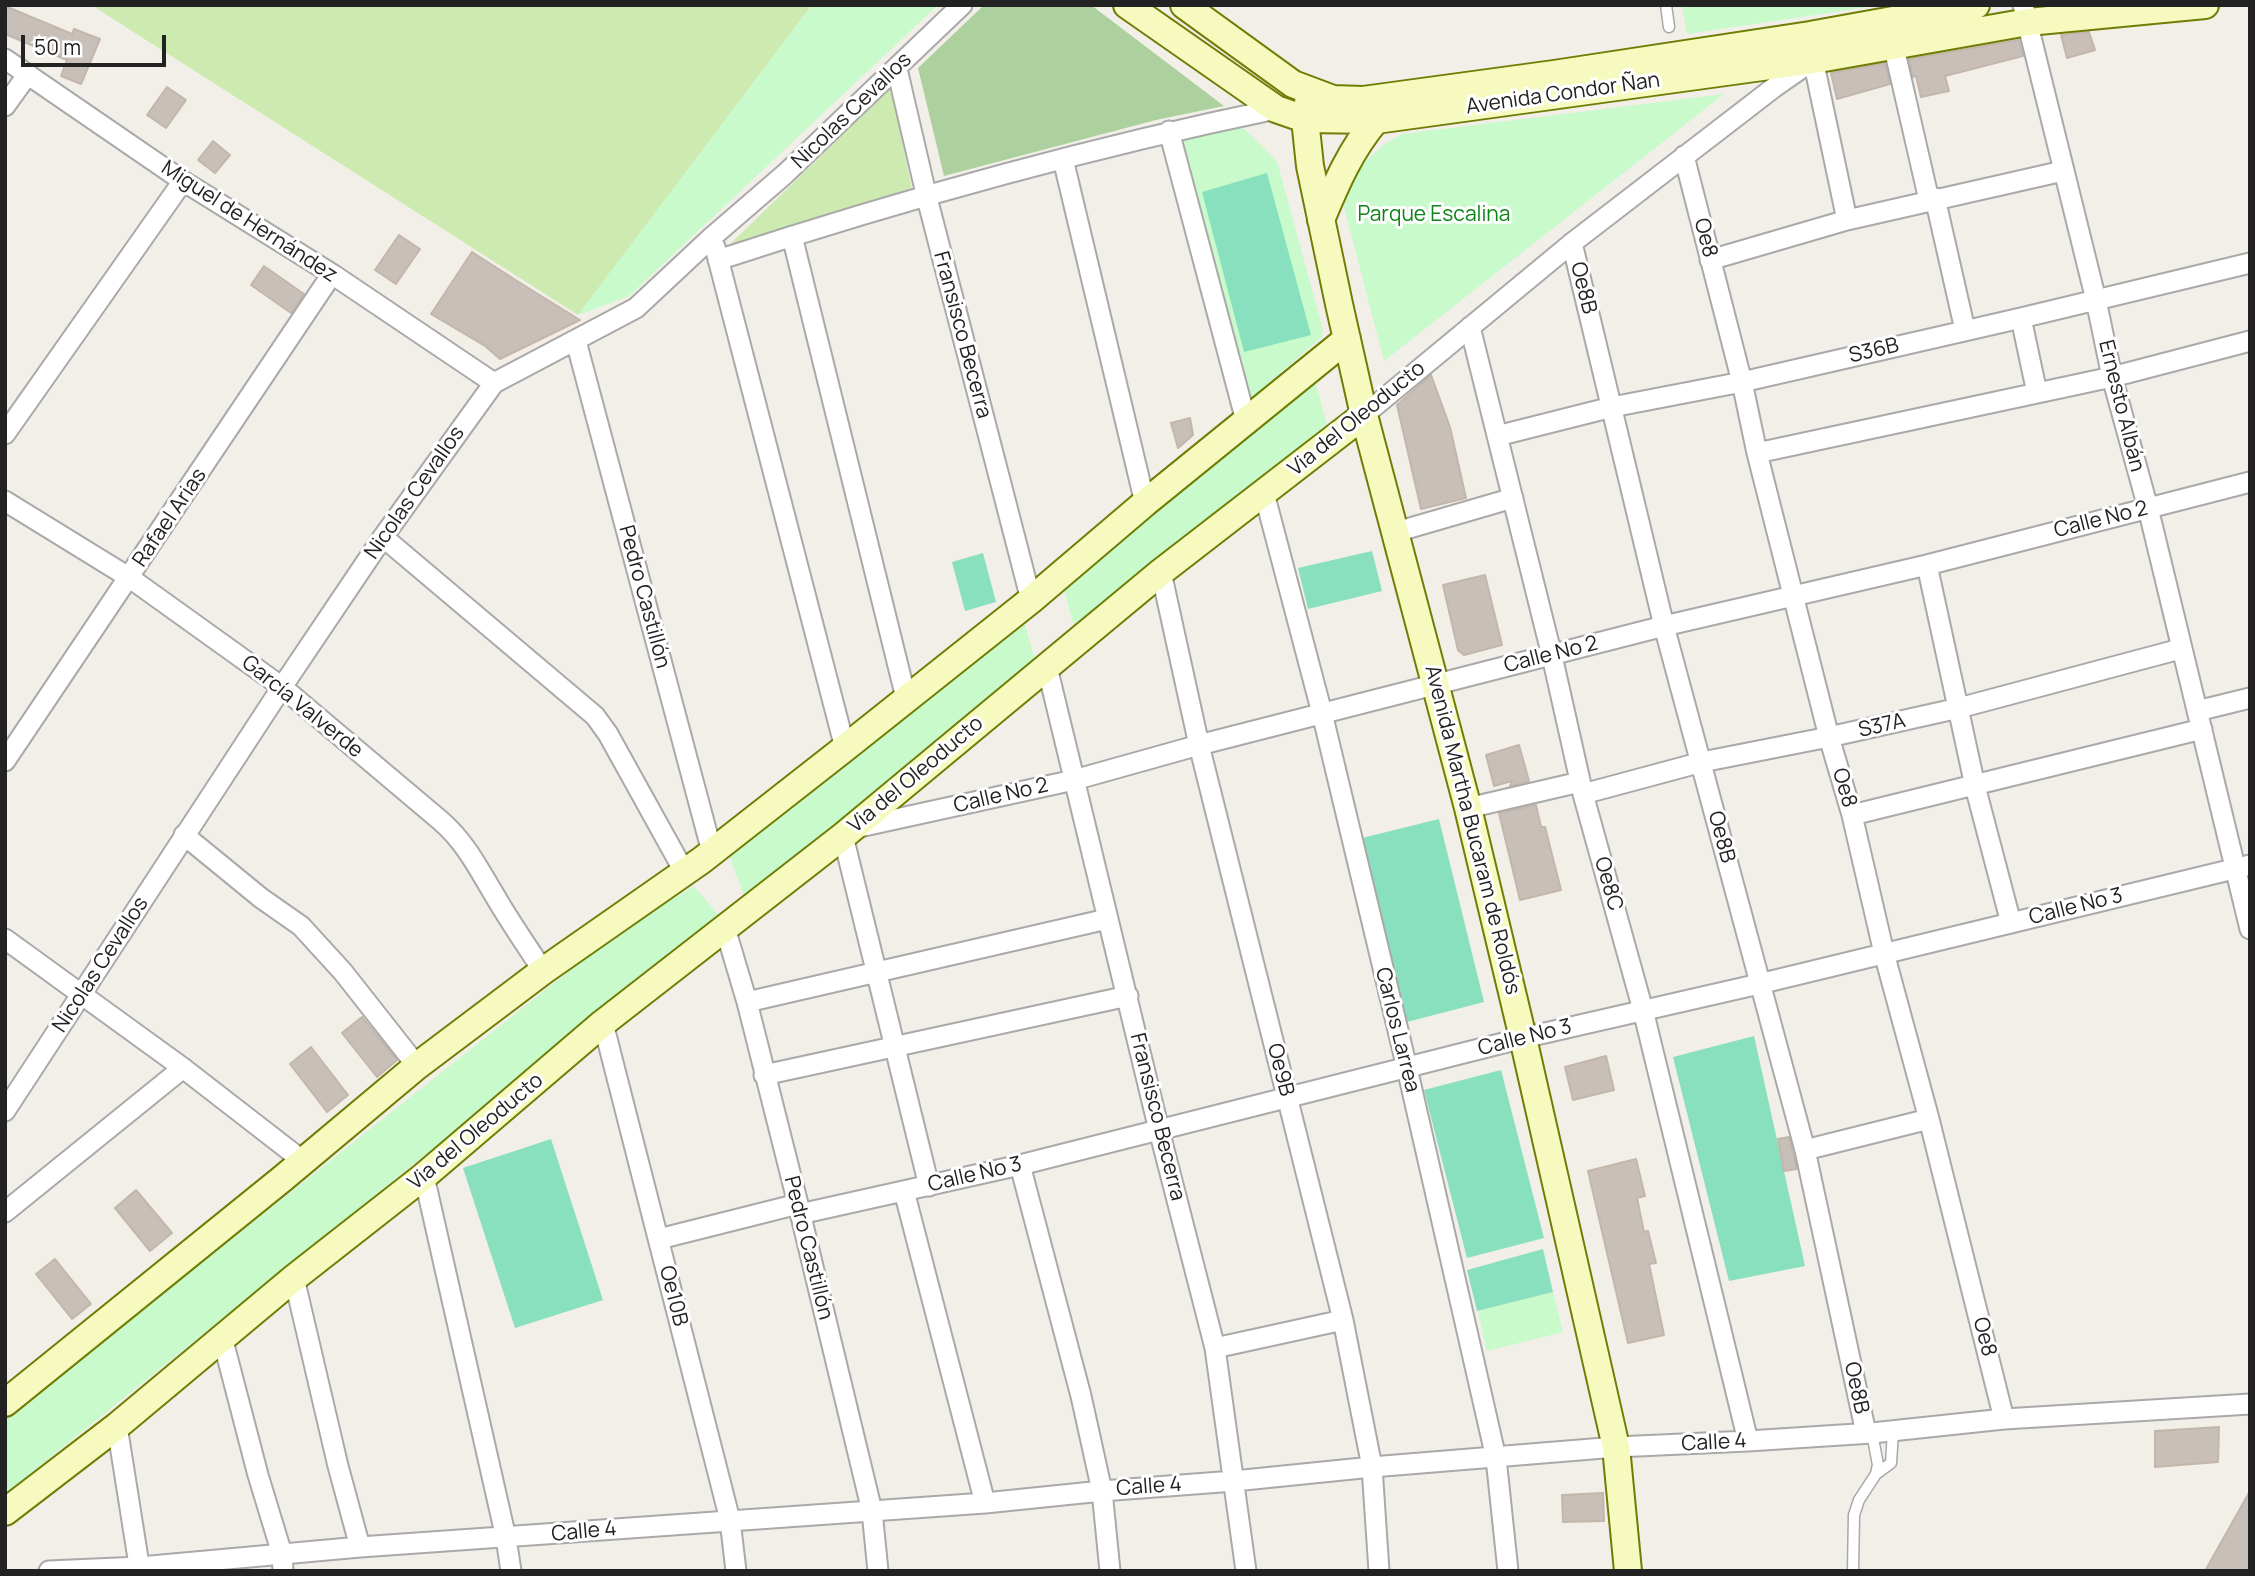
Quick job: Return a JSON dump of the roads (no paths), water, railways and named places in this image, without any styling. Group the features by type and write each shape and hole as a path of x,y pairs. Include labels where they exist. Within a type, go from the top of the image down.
{"street":[{"name":"Nicolas Cevallos","path":"5,1111 282,687 383,537 494,383 636,308 785,174 962,5"},
{"name":"Avenida Condor Ñan","path":"1127,5 1276,109 1305,119 1376,120 1811,48 1976,5"},
{"name":"Avenida Condor Ñan","path":"1184,5 1293,84 1333,99 1394,98 1811,48 1894,48 2026,14"},
{"path":"2026,14 2205,5"},
{"name":"Ernesto Albán","path":"2026,14 2096,300 2112,377 2148,508 2180,649 2243,867 2250,929"},
{"path":"1811,48 1847,220"},
{"name":"Via del Oleoducto","path":"5,1512 117,1426 294,1278 424,1176 603,1023 847,832 1161,572 1364,415 1572,243 1776,86 1811,48"},
{"path":"1894,48 1965,330"},
{"name":"Miguel de Hernández","path":"5,59 183,181 332,274 494,383"},
{"name":"Fransisco Becerra","path":"897,69 927,198 1031,600"},
{"path":"5,106 28,74"},
{"name":"Avenida Martha Bucaram de Roldós","path":"1310,92 1305,119 1310,166 1321,220 1364,415 1468,808 1616,1447 1628,1571"},
{"path":"718,260 792,236 1063,159 1169,131 1276,109"},
{"path":"1321,220 1341,173 1363,135 1376,120"},
{"path":"1169,131 1246,421"},
{"name":"Oe8","path":"1684,156 1742,382 1757,453 1829,737 1852,815 1884,953 1929,1119 2004,1419"},
{"path":"1063,159 1145,503"},
{"path":"1710,260 1847,220 2063,170"},
{"path":"5,434 183,181"},
{"path":"792,236 906,698"},
{"path":"712,237 845,748"},
{"name":"Oe8B","path":"1572,243 1664,626 1805,1150 1869,1433"},
{"name":"S36B","path":"1497,436 1612,407 1742,382 2250,263"},
{"name":"Rafael Arias","path":"5,761 332,274"},
{"path":"2021,318 2037,393"},
{"name":"Oe8C","path":"1470,327 1552,656 1581,788 1643,1010 1748,1441"},
{"path":"5,1403 417,1066 543,971 685,873 845,748 1031,600 1145,503 1347,339"},
{"name":"Pedro Castillón","path":"576,341 712,852"},
{"path":"1757,453 2112,377 2250,341"},
{"name":"Calle No 2","path":"847,832 1074,780 1199,745 1664,626 1927,565 2250,482"},
{"name":"Carlos Larrea","path":"1264,493 1322,713 1496,1458 1508,1571"},
{"path":"1396,532 1513,498"},
{"name":"García Valverde","path":"5,501 130,578 282,687 456,834 472,855 494,896 543,971"},
{"path":"383,537 595,716 608,734 685,873"},
{"path":"1927,565 1975,786 2011,923"},
{"name":"Oe9B","path":"1161,572 1199,745 1343,1320 1372,1467 1379,1571"},
{"name":"S37A","path":"1468,808 1581,788 1959,708 2180,649"},
{"name":"Fransisco Becerra","path":"1046,667 1215,1349 1246,1571"},
{"path":"1852,815 1975,786 2199,720 2250,698"},
{"path":"847,832 877,972 929,1186"},
{"path":"184,835 261,898 301,926 336,964 417,1066"},
{"name":"Calle No 3","path":"659,1239 799,1209 929,1186 1020,1165 1523,1038 2243,867"},
{"path":"747,1002 1107,919"},
{"name":"Pedro Castillón","path":"725,928 747,1002 872,1511 878,1571"},
{"path":"5,939 183,1068 303,1161"},
{"path":"764,1075 1128,996"},
{"name":"Oe10B","path":"603,1023 730,1520 736,1571"},
{"path":"5,1212 183,1068"},
{"path":"1805,1150 1929,1119"},
{"path":"1020,1165 1081,1396 1102,1491 1110,1571"},
{"path":"424,1176 506,1538 511,1571"},
{"path":"904,1191 985,1503"},
{"path":"294,1278 360,1547"},
{"path":"1215,1349 1343,1320"},
{"path":"222,1337 282,1562"},
{"name":"Calle 4","path":"48,1571 282,1562 360,1547 985,1503 1616,1447 1869,1433 2004,1419 2250,1404"},
{"path":"117,1426 140,1569"}],"lane":[{"path":"1666,5 1669,27"},
{"path":"1876,1474 1891,1463 1893,1430"},
{"path":"1853,1571 1854,1515 1878,1465 1869,1433"}],"park label":[{"name":"Parque Escalina","path":"1434,215"}]}
